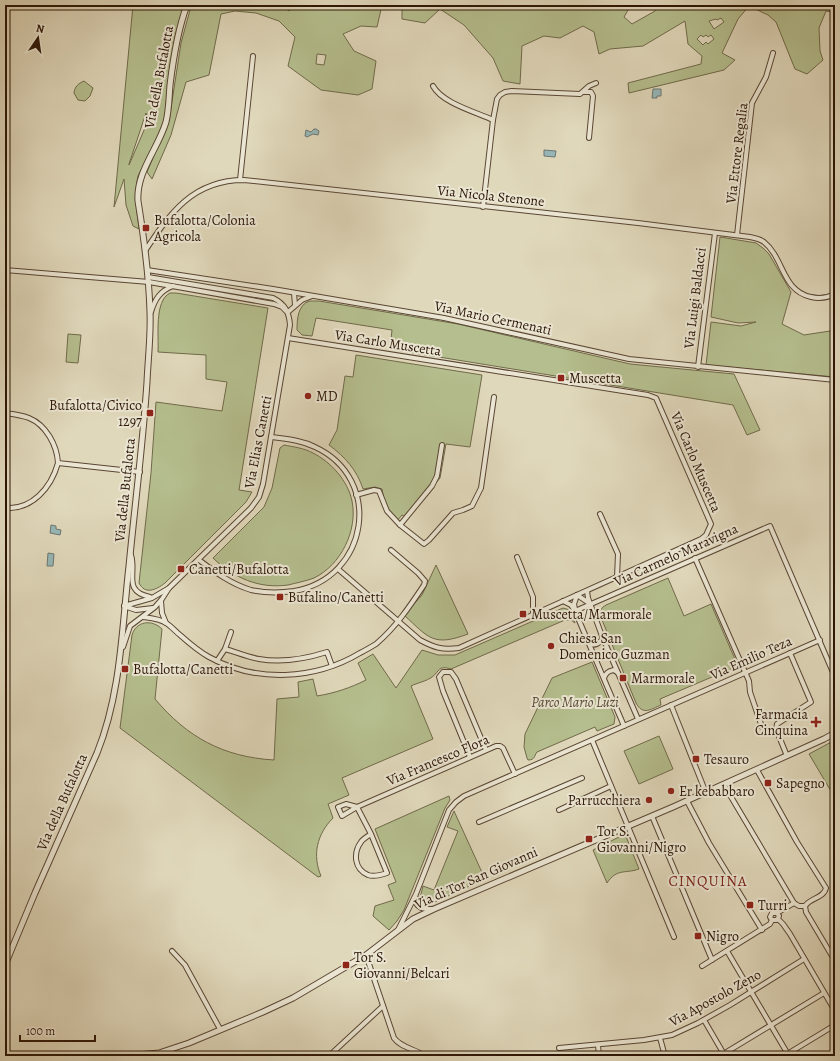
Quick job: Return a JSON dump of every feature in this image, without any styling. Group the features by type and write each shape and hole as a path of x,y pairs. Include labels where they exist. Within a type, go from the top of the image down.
{"street":[{"name":"Via della Bufalotta","path":"5,965 35,893 102,742 120,660 124,606 140,472 148,364 150,313 146,252 138,201 138,187 142,174 160,138 166,121 173,65 187,5"},
{"name":"Via Ettore Regalia","path":"737,235 752,103 766,77 773,53"},
{"path":"240,180 253,56"},
{"path":"483,207 493,120 497,99 500,95 505,92 512,91 579,95 589,86 596,83"},
{"path":"433,86 439,94 447,100 493,120"},
{"path":"584,92 591,92 593,96 590,138"},
{"name":"Via Nicola Stenone","path":"146,252 166,220 188,198 216,184 231,180 240,180 638,223 754,238 765,243 773,254 787,281 793,288 809,297 828,297 835,294"},
{"name":"Via Luigi Baldacci","path":"698,367 714,233"},
{"path":"5,270 148,279 233,291 273,298 285,306 288,312"},
{"name":"Via Mario Cermenati","path":"147,270 444,318 629,359 835,380"},
{"path":"148,279 173,286 274,304 282,307 288,312"},
{"path":"150,313 158,295 164,290 173,286"},
{"path":"232,296 233,291"},
{"path":"273,298 284,291"},
{"path":"294,293 295,305"},
{"path":"288,312 295,305 313,296"},
{"name":"Via Elias Canetti","path":"169,588 257,501 262,487 288,338 290,323 288,312"},
{"name":"Via Carlo Muscetta","path":"288,338 648,395 656,398 711,524 706,535 701,539 459,648 441,649 432,647 420,640 338,569"},
{"path":"356,494 374,490 380,491 387,511 400,525 424,544 453,514 472,506 481,488 494,397"},
{"path":"5,413 29,418 40,425 54,444 58,463 53,477 38,497 21,508 5,508"},
{"path":"199,560 217,574 233,583 252,590 264,592 286,592 307,588 320,583 338,569 350,552 358,531 359,516 356,494 345,471 325,452 304,442 271,437"},
{"path":"400,525 432,486 438,476 442,445"},
{"path":"58,463 140,472"},
{"path":"600,514 618,554 617,577"},
{"name":"Via Carmelo Maravigna","path":"575,611 770,526 820,640"},
{"path":"161,601 162,613 166,622 194,648 228,665 248,671 298,675 346,661 375,645 399,622 424,585 425,581 391,550"},
{"path":"130,553 133,563 131,579 133,586 140,594 152,598"},
{"path":"518,557 534,596 533,615"},
{"path":"695,558 749,681 750,692 762,727"},
{"path":"124,606 152,598 169,588"},
{"path":"120,660 129,627 133,622 142,617 161,601 169,588"},
{"path":"587,591 603,639 638,719"},
{"path":"575,611 574,604 577,595 591,605"},
{"path":"563,601 571,605 575,611 624,726"},
{"path":"124,606 136,610 144,610 154,607"},
{"path":"142,617 166,622"},
{"path":"217,660 225,649 231,632"},
{"path":"590,644 597,644 603,639"},
{"path":"820,640 835,677"},
{"name":"Via Emilio Teza","path":"515,774 820,640"},
{"path":"225,649 259,659 284,660 301,660 327,652 332,666"},
{"path":"787,756 776,729 777,724 811,702 790,653"},
{"path":"604,678 608,671 614,670 618,673"},
{"path":"470,757 443,692 439,677 443,672 451,672 456,679 486,750"},
{"path":"671,705 706,793"},
{"name":"Via di Tor San Giovanni","path":"86,1056 137,1055 159,1052 189,1043 293,998 366,955 413,919 706,793 835,733"},
{"path":"592,740 674,937"},
{"name":"Via Francesco Flora","path":"371,834 357,807 486,750 496,746 503,748 515,774"},
{"path":"724,785 794,903 799,906 805,906 807,903 824,892 826,888 797,842 757,770"},
{"path":"396,932 405,918 416,894 449,810 464,796 515,774"},
{"path":"479,822 582,778"},
{"path":"559,810 611,786"},
{"path":"687,801 709,843 762,930"},
{"path":"652,816 712,960"},
{"path":"371,834 387,874 375,876 368,874 361,870 357,864 355,856 361,842 371,834"},
{"path":"416,894 416,902 419,907 423,910 434,909"},
{"path":"702,966 770,924 772,920 770,917 773,912 777,913 794,903"},
{"path":"805,906 806,911 835,961"},
{"path":"777,913 779,916 778,919 783,924 835,1012"},
{"path":"772,920 775,921 778,919"},
{"path":"172,951 185,965 220,1029"},
{"path":"727,951 787,1055 835,1025"},
{"path":"366,955 395,1040 402,1045 426,1056"},
{"name":"Via Apostolo Zeno","path":"560,1048 660,1038 676,1034 704,1020 804,959"},
{"path":"704,1020 723,1055 824,993"},
{"path":"329,1056 383,1006"},
{"path":"660,1038 666,1056"},
{"path":"598,1045 599,1056"}],"green space":[{"path":"133,5 184,5 175,37 165,120 138,176 136,196 139,229 133,226 126,205 124,179 114,207","holes":["146,113 148,121 129,165"]},
{"path":"193,5 281,5 289,11 295,5 382,5 377,27 361,26 343,34 354,51 376,61 372,89 358,95 321,90 288,66 295,37 279,21 256,13 235,11 221,14 209,75 186,82 171,135 152,179 147,172 165,130 171,108 181,43 190,10","holes":["317,54 326,55 324,65 316,64"]},
{"path":"393,5 631,5 624,17 632,24 655,11 656,5 835,5 835,13 826,11 819,28 820,51 823,60 807,74 795,69 776,22 768,15 749,6 738,19 722,53 735,60 724,70 629,93 628,83 701,64 702,56 688,44 685,21 643,46 610,49 599,54 594,32 583,26 560,38 544,36 522,46 520,84 503,81 493,58 464,25 440,9 425,23 402,19 402,8","holes":["721,18 724,22 714,29 709,21","701,35 703,37 706,35 708,37 711,35 714,39 708,44 706,42 703,45 697,39"]},
{"path":"84,81 93,88 90,96 85,101 78,100 74,93 77,86"},
{"path":"720,237 756,243 769,254 791,292 782,324 804,335 830,331 835,336 835,377 706,365 711,322 741,326 756,322 738,323 711,317"},
{"path":"170,293 268,308 239,490 252,492 246,502 165,583 158,588 147,590 141,587 139,583 151,473 156,402 222,411 227,382 206,379 206,355 158,352 159,311 165,297"},
{"path":"310,301 319,301 458,324 630,364 734,374 760,430 747,435 733,405 390,349 392,330 316,318 312,336 302,335 297,330 299,312 303,305"},
{"path":"68,334 81,335 78,363 66,362"},
{"path":"356,355 482,375 470,447 446,444 440,478 407,518 402,515 397,521 386,510 382,489 375,487 363,489 350,464 329,445 337,430 345,376 353,377"},
{"path":"284,445 310,451 326,461 338,473 347,486 352,501 353,512 350,535 339,556 332,565 314,578 288,585 277,586 257,583 238,576 213,558 264,507 272,488 280,448"},
{"path":"436,565 468,634 447,640 432,638 426,635 404,615 422,595"},
{"path":"668,578 684,616 711,604 738,666 660,699 661,705 651,710 644,710 641,709 636,703 600,612 606,605"},
{"path":"563,608 570,610 575,623 571,620 565,620 451,669 441,668 435,675 425,681 411,686 433,739 342,778 349,795 328,804 333,818 323,831 318,845 317,860 321,876 318,877 120,728 132,635 134,630 141,624 154,624 162,629 155,699 167,712 180,724 207,743 238,755 274,760 277,699 299,697 298,682 313,679 317,696 348,688 366,680 358,663 373,654 396,688 422,650 438,655 455,655"},
{"name":"Parco Mario Luzi","path":"592,662 615,717 614,724 597,731 595,727 537,752 533,759 528,760 524,747 525,734 552,678"},
{"path":"659,736 673,769 639,784 624,751"},
{"path":"835,740 835,798 809,754"},
{"path":"449,796 450,800 445,808 404,910 389,930 373,916 375,906 394,900 388,885 396,882 375,829"},
{"path":"454,811 485,879 424,907 419,902 423,886 434,890 458,831 447,827"},
{"path":"625,834 639,869 618,873 614,875 607,883 593,850"}],"water":[{"path":"653,89 661,89 661,96 652,98"},
{"path":"314,129 319,131 318,135 313,134 307,137 305,136 306,130 311,132"},
{"path":"544,150 556,151 555,157 544,156"},
{"path":"51,525 56,526 56,529 61,530 60,535 50,533"},
{"path":"48,553 54,554 53,566 47,566"}],"waterway":[{"path":"409,1053 413,1056"}],"place":[{"name":"Bufalotta/Colonia Agricola","path":"146,228"},
{"name":"Muscetta","path":"561,378"},
{"name":"MD","path":"308,396"},
{"name":"Bufalotta/Civico 1297","path":"150,413"},
{"name":"Canetti/Bufalotta","path":"181,569"},
{"name":"Bufalino/Canetti","path":"280,597"},
{"name":"Muscetta/Marmorale","path":"523,614"},
{"name":"Chiesa San Domenico Guzman","path":"551,646"},
{"name":"Bufalotta/Canetti","path":"125,669"},
{"name":"Marmorale","path":"623,678"},
{"name":"Farmacia Cinquina","path":"816,722"},
{"name":"Tesauro","path":"696,759"},
{"name":"Sapegno","path":"768,783"},
{"name":"Er kebabbaro","path":"671,791"},
{"name":"Parrucchiera","path":"649,800"},
{"name":"Tor S. Giovanni/Nigro","path":"589,839"},
{"name":"Turri","path":"750,905"},
{"name":"Nigro","path":"698,936"},
{"name":"Tor S. Giovanni/Belcari","path":"346,965"}],"district":[{"name":"CINQUINA","path":"708,881"}]}
